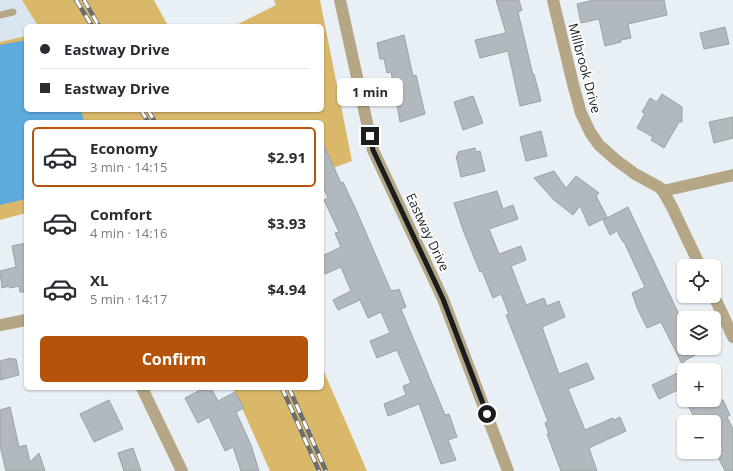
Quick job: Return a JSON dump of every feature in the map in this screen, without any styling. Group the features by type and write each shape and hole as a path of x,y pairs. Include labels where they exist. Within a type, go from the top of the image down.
{"street":[{"name":"Eastway Drive","path":"340,0 373,150 443,299 508,471"},
{"name":"Millbrook Drive","path":"553,0 581,113 590,132 599,145 616,160 663,191 697,259"},
{"path":"663,191 733,175"},
{"path":"717,303 733,336"},
{"path":"0,325 24,320"},
{"path":"143,390 182,471"}],"lane":[{"path":"0,15 13,12"}],"shaded area":[{"path":"0,0 22,0 37,24 24,24 24,36 0,42"},
{"path":"22,0 154,0 167,24 37,24"},
{"path":"274,0 320,0 352,161 324,171 324,120 24,120 24,214 0,220 0,42 24,36 24,112 324,112 324,24 238,24 276,5"},
{"path":"324,372 367,471 270,471 234,390 324,390"}],"water":[{"path":"24,40 24,112 82,112 84,120 24,120 24,199 0,205 0,45"}],"building":[{"path":"496,0 519,0 522,10 518,12 533,75 534,74 541,101 520,106 508,51 480,58 475,40 506,33"},
{"path":"594,0 664,0 667,15 628,24 631,38 605,46 599,19 581,23 577,4"},
{"path":"725,27 729,44 704,49 700,33"},
{"path":"404,35 413,76 416,75 425,114 400,122 391,72 387,73 384,59 380,59 377,43"},
{"path":"662,94 682,107 682,122 679,122 664,148 651,140 653,137 637,128 645,113 642,112 650,98 657,102"},
{"path":"473,96 483,123 463,130 454,102"},
{"path":"733,117 733,138 714,143 709,122"},
{"path":"541,131 547,156 526,161 520,137"},
{"path":"324,145 341,183 343,182 357,212 391,291 399,289 406,307 401,309 445,415 449,414 457,437 448,440 456,460 441,464 419,404 388,416 384,404 406,395 403,386 411,383 397,350 377,358 370,341 390,333 381,312 368,318 360,300 338,310 333,300 351,291 341,267 325,274 324,272 324,255 341,247 335,233 339,232 324,200 328,198 324,189"},
{"path":"475,148 476,152 480,151 485,171 461,177 456,156 458,156 458,152"},
{"path":"554,171 566,188 576,176 599,193 596,196 607,217 589,226 580,206 573,215 554,200 534,178"},
{"path":"497,191 503,209 513,205 518,219 489,229 499,254 521,246 526,260 511,266 526,305 544,298 547,306 559,301 565,317 542,327 559,374 587,363 594,379 568,389 585,430 613,418 614,420 620,417 626,431 589,448 597,471 561,471 547,434 549,434 545,423 548,421 506,315 509,314 501,294 493,298 482,271 480,272 463,230 454,203"},
{"path":"628,207 677,311 677,354 661,322 647,328 632,293 645,287 624,242 617,231 610,235 603,220"},
{"path":"24,243 24,292 20,292 19,286 2,288 0,271 16,267 12,246"},
{"path":"678,355 696,355 684,361 684,363 682,363"},
{"path":"11,358 16,359 19,375 0,380 0,361"},
{"path":"677,373 677,390 659,399 652,385"},
{"path":"200,390 212,390 218,401 235,392 244,408 236,412 251,445 259,471 241,471 233,447 225,451 209,417 198,423 185,398"},
{"path":"109,400 123,429 94,442 80,414"},
{"path":"721,400 723,400 730,415 727,417 733,429 733,471 725,471 719,459 721,459 721,451 723,450 721,446 721,415 693,415 689,407 721,407"},
{"path":"10,407 19,447 26,445 30,462 39,453 45,471 6,471 0,446 0,410"},
{"path":"133,448 141,471 124,471 118,453"}],"railway":[{"path":"76,0 91,24"},
{"path":"84,0 98,24"},
{"path":"142,112 147,120"},
{"path":"149,112 154,120"},
{"path":"283,390 319,471"},
{"path":"290,390 326,471"}],"route":[{"path":"370,136 373,150 443,299 487,414"}]}
